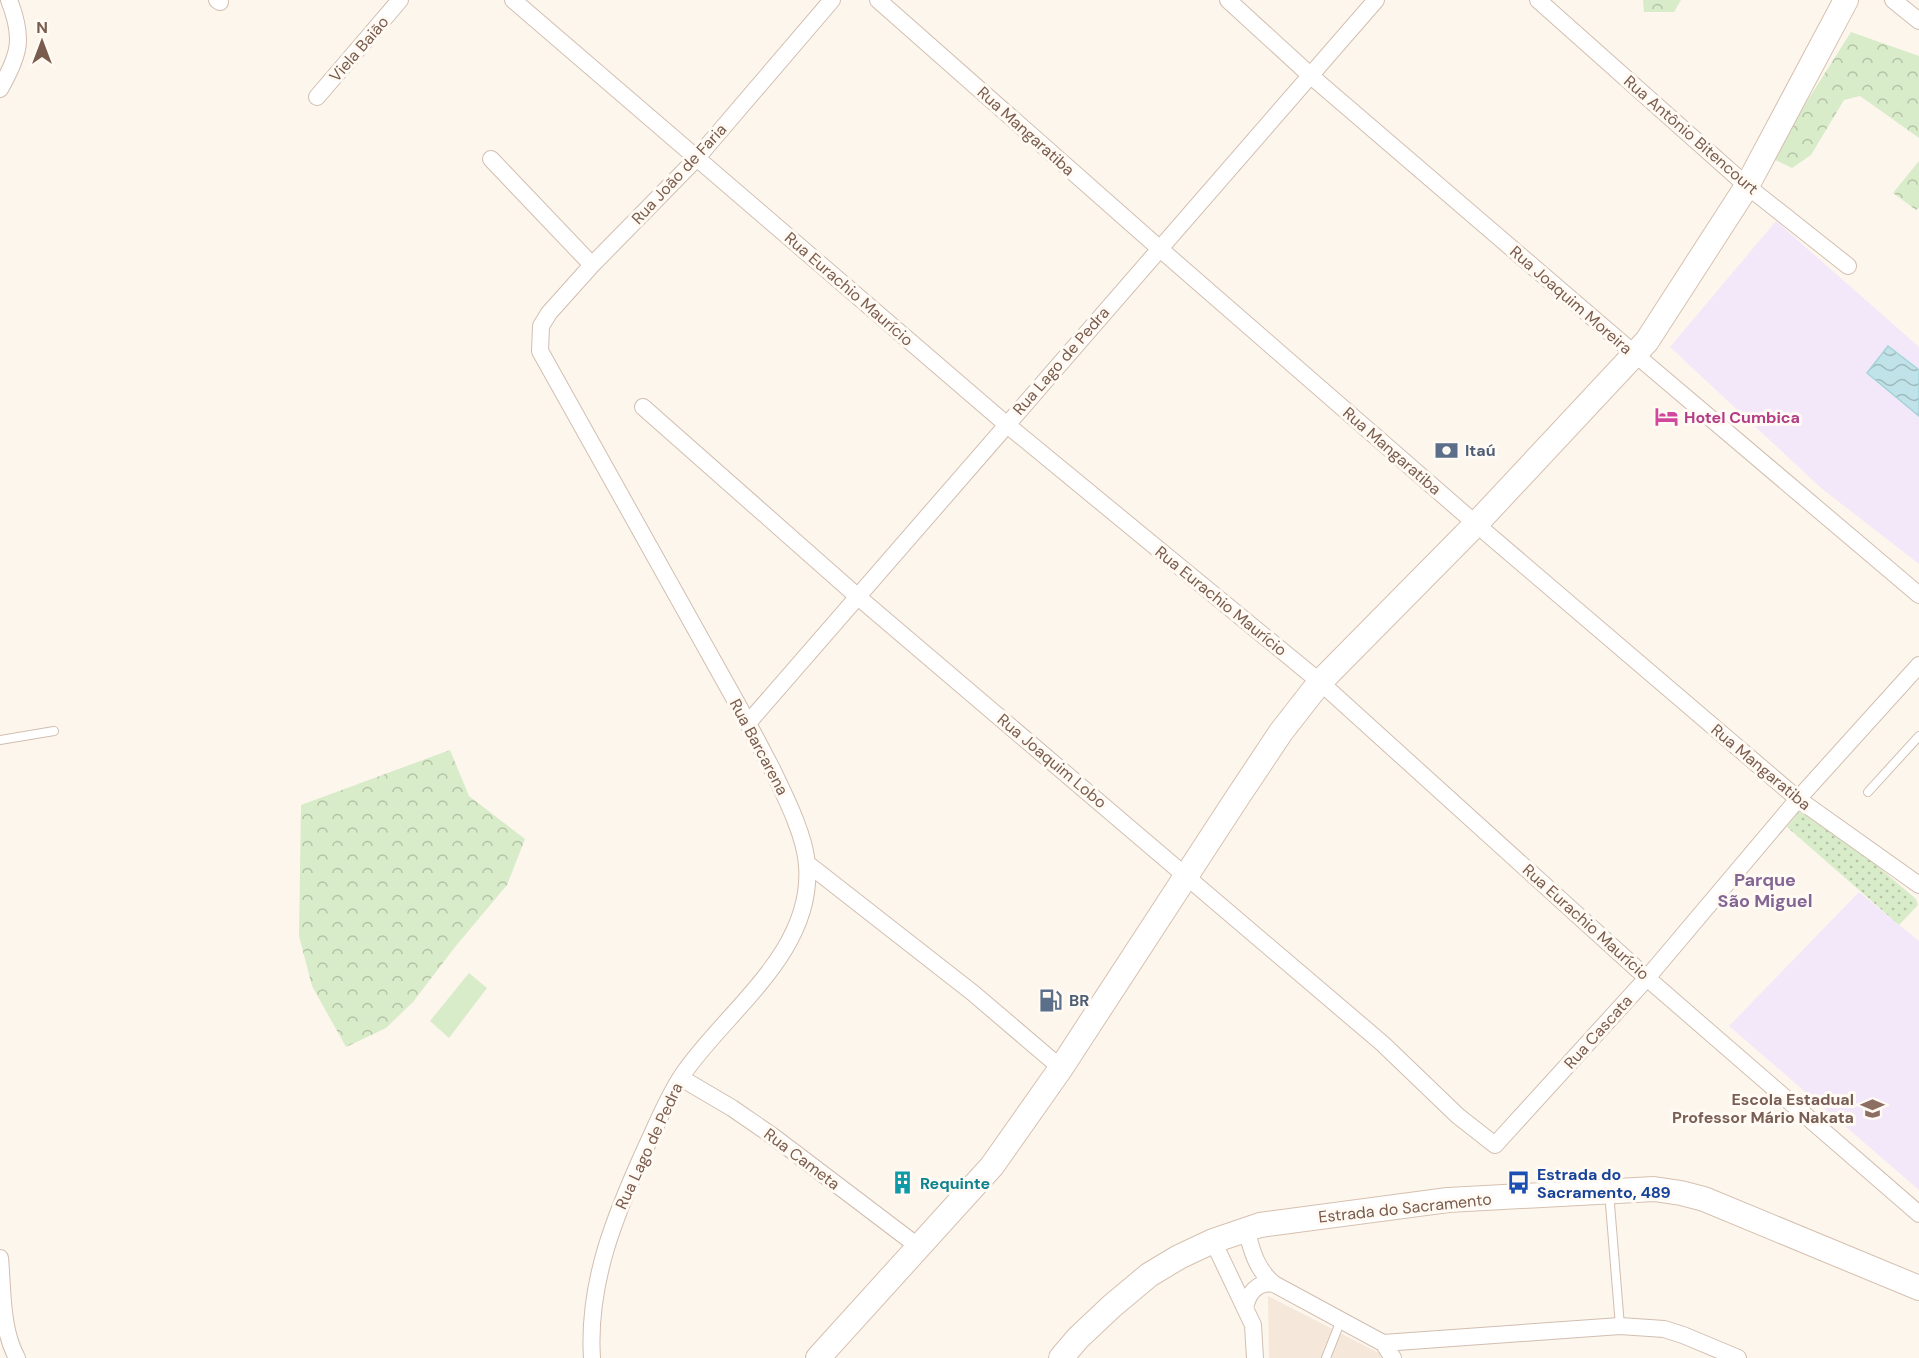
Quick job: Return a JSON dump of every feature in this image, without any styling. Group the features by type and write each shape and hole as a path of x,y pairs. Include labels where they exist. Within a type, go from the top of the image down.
{"main road":[{"path":"818,1358 992,1166 1061,1068 1262,760 1320,682 1476,524 1647,341 1747,186 1846,0"},
{"name":"Estrada do Sacramento","path":"1061,1358 1078,1338 1149,1275 1179,1257 1214,1241 1260,1225 1448,1200 1654,1189 1681,1193 1704,1199 1915,1282"}],"street":[{"path":"0,89 14,64 19,38 9,0"},
{"name":"Viela Baião","path":"317,98 400,0"},
{"name":"Rua Eurachio Maurício","path":"513,0 1006,424 1320,682 1647,978 1919,1214"},
{"name":"Rua João de Faria","path":"540,351 541,326 544,320 592,265 696,159 832,0"},
{"name":"Rua Mangaratiba","path":"879,0 1476,524 1798,799 1919,885"},
{"name":"Rua Joaquim Moreira","path":"1228,0 1311,76 1919,595"},
{"name":"Rua Lago de Pedra","path":"748,723 1376,0"},
{"name":"Rua Antônio Bitencourt","path":"1538,0 1747,186 1848,266"},
{"path":"1893,0 1919,21"},
{"path":"491,159 592,265"},
{"name":"Rua Barcarena","path":"540,351 748,723 798,826 808,864"},
{"name":"Rua Joaquim Lobo","path":"643,408 857,596 1383,1044 1458,1116"},
{"name":"Rua Cascata","path":"1458,1116 1495,1145 1647,978 1798,799 1919,665"},
{"path":"808,864 974,993 1061,1068"},
{"name":"Rua Lago de Pedra","path":"592,1358 598,1275 609,1236 633,1176 681,1078 707,1042 751,996 793,933 806,901 808,864"},
{"name":"Rua Cameta","path":"681,1078 766,1131 919,1247"},
{"path":"1246,1229 1254,1259 1266,1278 1383,1343 1393,1358"},
{"path":"1214,1241 1253,1325 1255,1358"},
{"path":"0,1258 6,1325 17,1358"},
{"path":"1245,1308 1248,1295 1253,1290 1268,1283 1274,1284"},
{"path":"1383,1343 1620,1326 1664,1329 1738,1358"}],"lane":[{"path":"0,740 54,731"},
{"path":"1869,792 1919,736"},
{"path":"1609,1192 1620,1326"},
{"path":"1326,1358 1341,1320"}],"shaded area":[{"path":"1776,221 1919,347 1919,564 1821,488 1670,347"},
{"name":"Escola Estadual Professor Mário Nakata","path":"1859,892 1919,941 1919,1190 1729,1026"},
{"path":"1268,1296 1379,1353 1382,1358 1269,1358"}],"green space":[{"path":"1643,0 1681,0 1674,12 1644,12"},
{"path":"1851,32 1919,56 1919,138 1860,96 1844,100 1811,155 1792,168 1771,158"},
{"path":"1919,161 1919,208 1916,210 1893,193"},
{"path":"450,750 469,796 525,839 507,885 413,1002 386,1028 346,1047 312,986 299,936 301,805"},
{"path":"1801,809 1869,859 1916,899 1918,905 1899,925 1787,827"},
{"path":"469,973 487,988 449,1038 430,1021"}],"water":[{"path":"1888,346 1919,370 1919,416 1867,373"}],"place":[{"name":"Hotel Cumbica","path":"1666,417"},
{"name":"Itaú","path":"1447,450"},
{"name":"BR","path":"1051,1000"},
{"name":"Escola Estadual Professor Mário Nakata","path":"1872,1108"},
{"name":"Requinte","path":"902,1183"},
{"name":"Estrada do Sacramento, 489","path":"1519,1183"}],"district":[{"name":"Parque São Miguel","path":"1765,890"}]}
